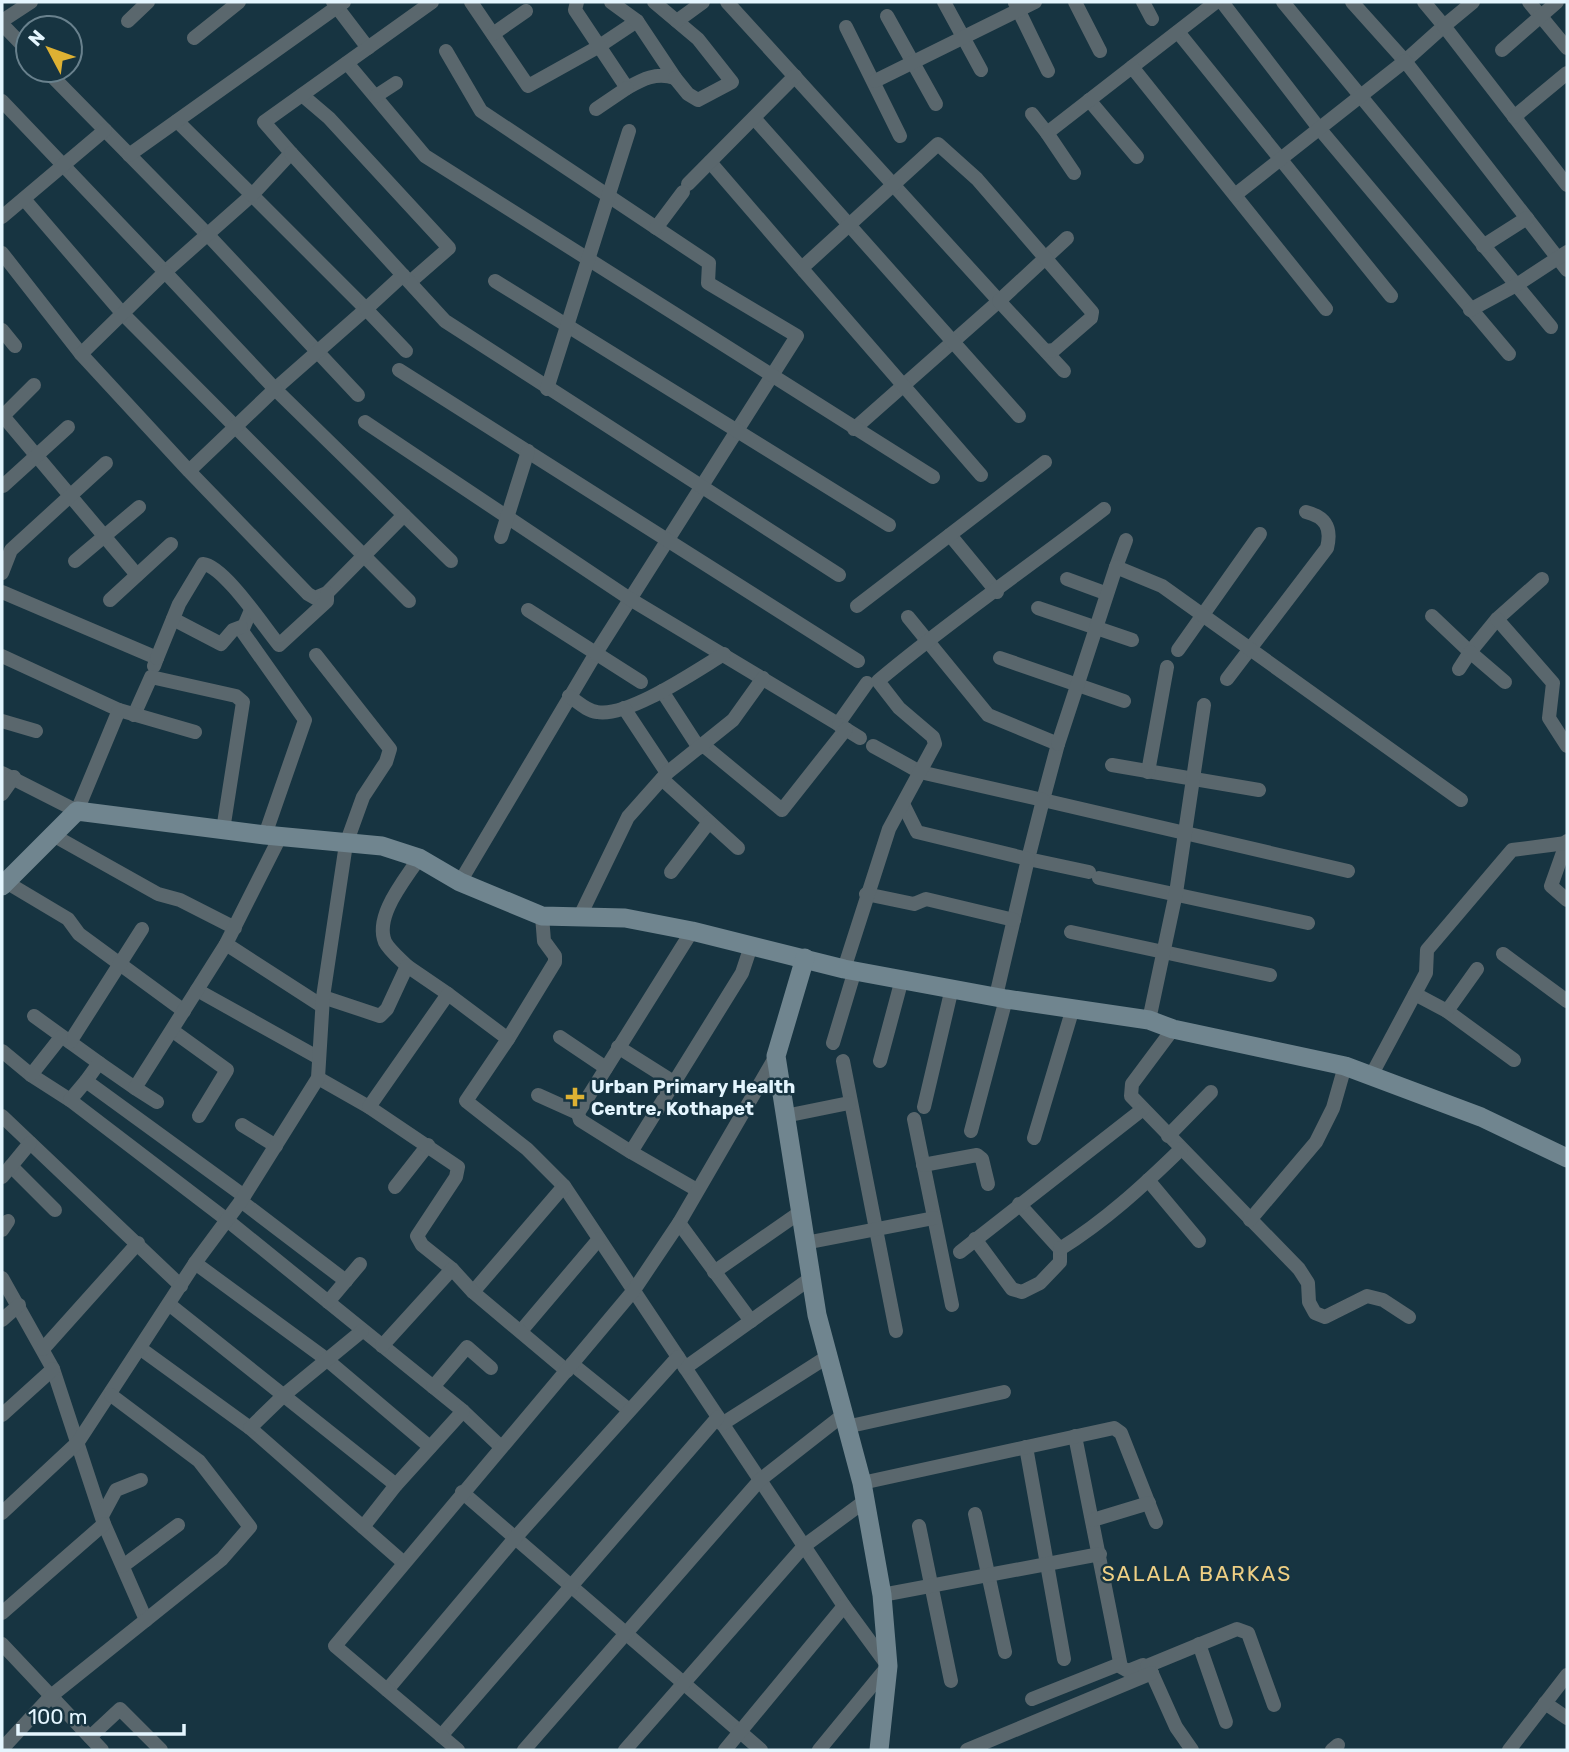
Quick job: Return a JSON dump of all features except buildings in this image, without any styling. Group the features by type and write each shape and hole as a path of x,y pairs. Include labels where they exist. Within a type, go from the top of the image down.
{"street":[{"path":"14,35 2,22 31,2"},
{"path":"128,21 148,2"},
{"path":"194,38 239,2"},
{"path":"432,2 264,122 445,321 839,575"},
{"path":"471,2 528,86 598,47 637,21"},
{"path":"577,2 575,10 627,88"},
{"path":"611,2 637,21 674,78 698,100 732,82 698,39 654,2"},
{"path":"677,21 703,2"},
{"path":"727,2 1064,371"},
{"path":"944,2 981,71"},
{"path":"875,81 1017,6 1035,2"},
{"path":"1075,2 1100,51"},
{"path":"1143,2 1152,19"},
{"path":"1047,133 1216,2"},
{"path":"1222,2 1318,127 1509,355"},
{"path":"1283,2 1551,327"},
{"path":"1353,2 1405,61 1527,218 1564,260 1469,310"},
{"path":"1424,2 1567,185"},
{"path":"1235,195 1405,61 1473,2"},
{"path":"1529,2 1567,48"},
{"path":"1502,50 1557,2"},
{"path":"129,155 338,3 368,48"},
{"path":"1017,6 1048,71"},
{"path":"493,34 526,11"},
{"path":"887,16 936,104"},
{"path":"846,27 900,136"},
{"path":"1178,33 1391,296"},
{"path":"446,51 481,111 709,263 708,283 797,337 569,696 460,882"},
{"path":"347,63 425,156 933,477"},
{"path":"1132,67 1325,310"},
{"path":"1514,117 1567,73"},
{"path":"596,109 627,88 653,76 674,78"},
{"path":"656,228 686,188 795,76"},
{"path":"376,96 396,83"},
{"path":"60,84 208,235 358,394"},
{"path":"188,471 275,388 366,309 449,248 329,118 302,95"},
{"path":"1089,100 1137,157"},
{"path":"2,102 275,388 451,561"},
{"path":"1032,114 1074,173"},
{"path":"754,118 846,225 954,340 1019,416"},
{"path":"177,121 406,351"},
{"path":"2,217 105,130"},
{"path":"547,389 629,131"},
{"path":"804,271 807,261 846,225 934,146 943,146 976,179 1093,315 1054,350 1046,351"},
{"path":"81,354 165,272 252,195 291,153"},
{"path":"710,162 981,475"},
{"path":"23,199 122,313 233,428 409,601"},
{"path":"1483,246 1527,218"},
{"path":"855,429 1067,239"},
{"path":"2,253 81,354 188,471 308,594 315,598 327,593 404,515"},
{"path":"495,281 888,525"},
{"path":"2,330 15,346"},
{"path":"399,370 858,661"},
{"path":"34,386 2,416 137,575"},
{"path":"365,422 630,599 860,738"},
{"path":"3,486 68,426"},
{"path":"501,537 528,451"},
{"path":"857,606 1045,462"},
{"path":"2,573 6,548 106,463"},
{"path":"75,561 139,507"},
{"path":"833,1043 866,894 889,829 933,751 933,737 899,708 878,681 925,641 997,592 1104,509"},
{"path":"1227,679 1327,548 1330,536 1327,524 1320,516 1306,512"},
{"path":"1178,650 1260,534"},
{"path":"950,535 997,592"},
{"path":"971,1131 1001,998 1014,920 1058,744 1105,593 1126,540"},
{"path":"110,600 171,544"},
{"path":"135,715 173,619 196,572 203,564 212,567 229,583 279,645 327,601 327,593"},
{"path":"1116,567 1162,586 1461,800"},
{"path":"1067,579 1105,593"},
{"path":"1459,669 1497,619 1542,579"},
{"path":"2,592 157,658"},
{"path":"1038,608 1132,640"},
{"path":"173,619 220,644 225,642 233,631 242,627 251,610"},
{"path":"528,610 640,682"},
{"path":"1432,616 1505,682"},
{"path":"908,617 988,715 1058,744"},
{"path":"1497,619 1555,686 1549,718 1567,746"},
{"path":"135,1088 235,928 273,836 305,720 242,627"},
{"path":"569,696 597,712 624,708 662,691 724,654"},
{"path":"2,1513 78,1442 195,1263 242,1198 318,1078 322,1002 346,844 363,797 386,762 390,749 316,655"},
{"path":"2,656 119,710 195,732"},
{"path":"1000,658 1124,701"},
{"path":"1148,772 1167,667"},
{"path":"151,677 236,696 243,702 223,830"},
{"path":"580,916 628,817 664,776 733,720 762,678"},
{"path":"662,691 701,747 782,810 842,727 867,683"},
{"path":"1149,1020 1176,892 1204,705"},
{"path":"624,708 664,776 738,848"},
{"path":"119,710 77,811 51,834 4,884 68,919 79,934 184,1011"},
{"path":"2,721 36,732"},
{"path":"873,746 920,772 1348,871"},
{"path":"1112,765 1259,790"},
{"path":"2,794 8,775 77,811 273,836 382,846 419,858 460,882 542,916 625,918 692,931 849,970 1001,998 1149,1020 1173,1028 1345,1066 1481,1117 1567,1158"},
{"path":"903,804 917,832 1308,923"},
{"path":"671,872 709,822"},
{"path":"51,834 158,894 180,900 235,928"},
{"path":"1371,1076 1426,973 1427,950 1512,850 1567,842 1551,886 1567,900"},
{"path":"419,858 389,906 383,933 386,944 407,966 509,1039"},
{"path":"866,894 914,904 926,899 1014,920"},
{"path":"542,916 544,942 555,956 555,962 509,1039 467,1101 527,1149 564,1186 844,1606 888,1666"},
{"path":"31,1075 66,1040 142,929"},
{"path":"692,931 578,1113 580,1120 697,1190"},
{"path":"1071,932 1270,975"},
{"path":"226,944 322,1002 380,1016 387,1009 407,966"},
{"path":"631,1152 742,973 751,946"},
{"path":"1503,954 1567,1001"},
{"path":"458,1750 335,1646 634,1290 679,1223 776,1056 805,958"},
{"path":"1447,1011 1477,969"},
{"path":"880,1062 902,979"},
{"path":"924,1107 951,989"},
{"path":"197,990 320,1058"},
{"path":"369,1107 448,994"},
{"path":"1415,994 1447,1011 1514,1060"},
{"path":"1034,1138 1073,1008"},
{"path":"34,1016 157,1102"},
{"path":"1173,1028 1129,1089 1131,1096 1299,1269 1308,1283 1311,1308 1321,1317 1367,1296 1383,1300 1409,1317"},
{"path":"173,1031 227,1070 199,1116"},
{"path":"560,1037 606,1068"},
{"path":"618,1047 674,1083"},
{"path":"2,1051 227,1220 463,1411 500,1447"},
{"path":"776,1056 811,1278 827,1357 863,1492 882,1595 888,1666 884,1748"},
{"path":"842,1061 895,1331"},
{"path":"70,1100 99,1063"},
{"path":"1250,1220 1316,1142 1333,1108 1345,1066"},
{"path":"318,1078 369,1107 455,1163 458,1172 417,1236 422,1245 521,1331 629,1410"},
{"path":"86,1081 242,1198 346,1281"},
{"path":"1168,1136 1211,1092"},
{"path":"538,1095 578,1113"},
{"path":"785,1116 849,1103"},
{"path":"960,1252 1143,1109"},
{"path":"2,1116 181,1286"},
{"path":"914,1119 952,1305"},
{"path":"242,1125 276,1146"},
{"path":"30,1143 6,1172 55,1210"},
{"path":"395,1187 428,1145"},
{"path":"1060,1249 1086,1233 1181,1149"},
{"path":"923,1165 978,1155 982,1158 988,1184"},
{"path":"1148,1180 1199,1241"},
{"path":"474,1292 564,1186"},
{"path":"975,1239 1012,1289 1022,1292 1031,1289 1056,1268 1060,1262 1060,1249 1020,1204"},
{"path":"715,1272 799,1213"},
{"path":"805,1243 934,1218"},
{"path":"679,1223 751,1321"},
{"path":"521,1331 599,1239"},
{"path":"43,1349 138,1243"},
{"path":"195,1263 326,1359 430,1447"},
{"path":"328,1302 360,1264"},
{"path":"382,1346 452,1269"},
{"path":"387,1690 515,1538 629,1410 681,1362 751,1321 811,1278"},
{"path":"2,1279 53,1369 103,1520 146,1620"},
{"path":"2,1320 19,1305"},
{"path":"170,1305 396,1485"},
{"path":"250,1428 284,1395 362,1331"},
{"path":"433,1387 467,1347 491,1368"},
{"path":"141,1349 250,1428 404,1563"},
{"path":"441,1736 720,1420 827,1357"},
{"path":"2,1415 53,1369"},
{"path":"524,1750 760,1480 845,1421 1004,1392"},
{"path":"2,1749 51,1696 222,1559 250,1527 199,1461 111,1395"},
{"path":"363,1527 396,1485 463,1411"},
{"path":"625,1750 804,1546 863,1492 1026,1447 1118,1429 1156,1522"},
{"path":"1075,1436 1120,1664 1128,1671 1149,1669"},
{"path":"1026,1447 1065,1659"},
{"path":"2,1612 103,1520 116,1490 141,1479"},
{"path":"462,1493 761,1750"},
{"path":"1093,1520 1149,1503"},
{"path":"975,1514 986,1577 1005,1652"},
{"path":"123,1566 178,1525"},
{"path":"919,1526 951,1681"},
{"path":"882,1595 1048,1566 1100,1554"},
{"path":"725,1750 844,1606"},
{"path":"968,1750 1237,1629 1248,1633 1274,1706"},
{"path":"2,1644 102,1750"},
{"path":"1199,1644 1226,1722"},
{"path":"1032,1699 1120,1664"},
{"path":"819,1750 888,1666"},
{"path":"1149,1669 1176,1727 1192,1750"},
{"path":"1509,1750 1567,1675"},
{"path":"1545,1703 1567,1718"},
{"path":"90,1737 120,1709 161,1750"}],"place":[{"name":"Urban Primary Health Centre, Kothapet","path":"575,1097"}],"district":[{"name":"SALALA BARKAS","path":"1197,1573"}]}
